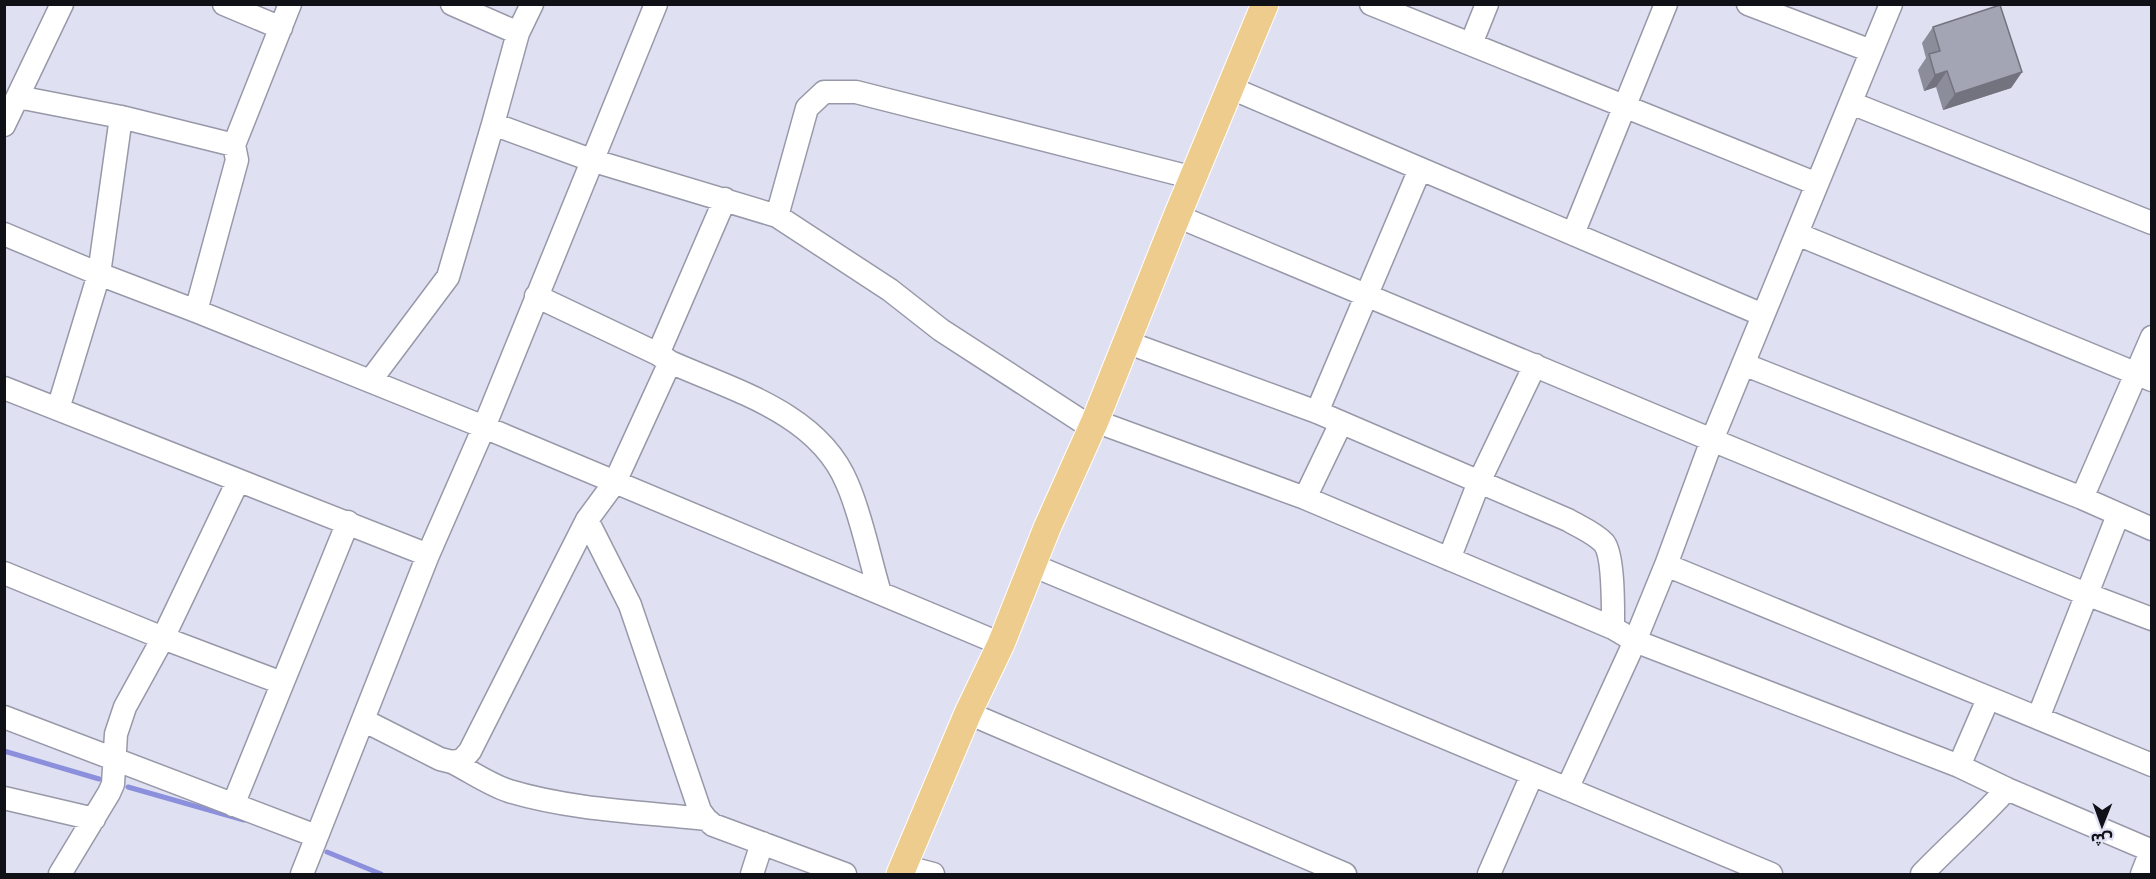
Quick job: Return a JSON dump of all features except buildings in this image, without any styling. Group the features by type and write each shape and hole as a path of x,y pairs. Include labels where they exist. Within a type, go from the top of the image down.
{"main road":[{"path":"902,870 1094,424 1265,4"}],"street":[{"path":"4,125 62,4"},
{"path":"224,4 280,28"},
{"path":"196,311 237,160 234,145 290,4"},
{"path":"452,4 518,33"},
{"path":"370,381 448,277 518,33 532,4"},
{"path":"302,874 428,555 484,427 656,4"},
{"path":"1371,4 1817,184"},
{"path":"1471,44 1487,4"},
{"path":"1573,234 1666,4"},
{"path":"1748,4 1871,51"},
{"path":"1567,789 1635,641 1712,440 1891,4"},
{"path":"1231,88 1763,315"},
{"path":"777,216 807,108 824,92 856,92 1194,178"},
{"path":"18,97 121,117 234,145"},
{"path":"1851,103 2151,223"},
{"path":"58,409 99,274 121,117"},
{"path":"493,124 591,160 777,216 890,290 941,330 1094,424 1305,498 1613,628 1635,641 1959,766 2151,851 2142,874"},
{"path":"1317,412 1420,169"},
{"path":"452,762 462,760 470,751 587,520 615,483 725,199"},
{"path":"1177,216 1712,440 2151,619"},
{"path":"4,234 484,427 1001,644"},
{"path":"1797,234 2144,376"},
{"path":"536,296 790,417 821,444 848,483 879,593"},
{"path":"2082,498 2144,376 2151,337"},
{"path":"1126,342 1317,412 1568,520 1599,537 1607,546 1612,579 1613,628"},
{"path":"1743,364 2082,498 2151,529"},
{"path":"1449,559 1479,482 1535,365"},
{"path":"4,388 428,555"},
{"path":"1305,498 1341,423"},
{"path":"60,874 112,788 116,734 125,707 163,638 238,481"},
{"path":"2038,718 2118,515"},
{"path":"587,520 630,604 700,811 713,825 845,874"},
{"path":"232,805 348,522"},
{"path":"1032,565 1771,874"},
{"path":"1666,565 2151,765"},
{"path":"4,573 163,638 282,683"},
{"path":"1959,766 1988,699"},
{"path":"968,713 1345,874"},
{"path":"4,717 316,836"},
{"path":"363,720 507,790 570,805 706,819"},
{"path":"1489,874 1533,775"},
{"path":"1922,874 1955,840 1982,817 2007,789"},
{"path":"4,798 94,819"},
{"path":"752,874 762,843"},
{"path":"902,870 933,874"}],"waterway":[{"path":"4,751 99,779"},
{"path":"128,787 244,820"},
{"path":"327,852 381,874"}]}
